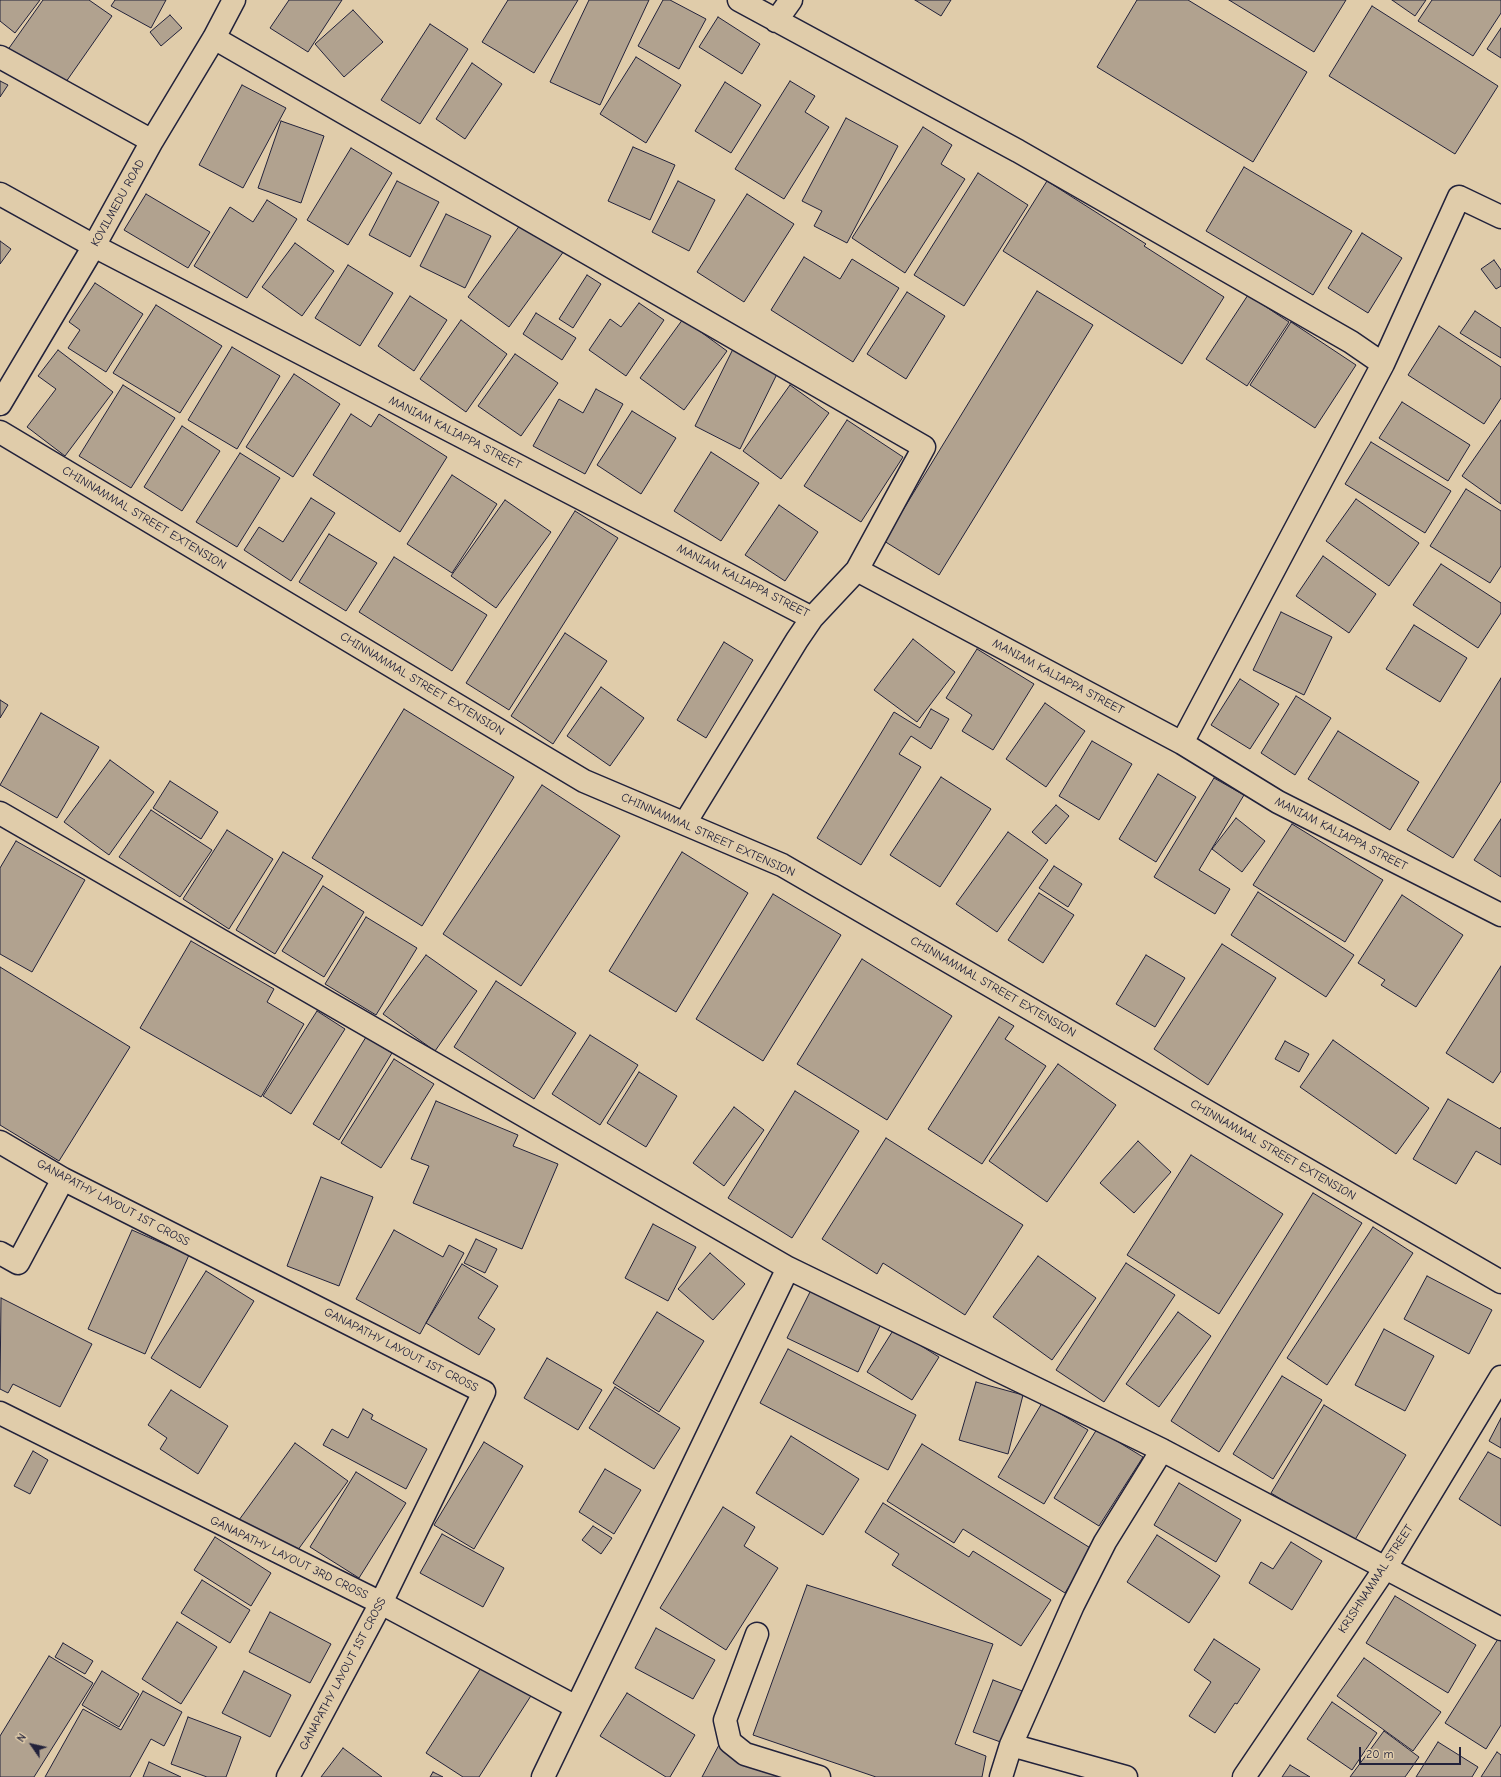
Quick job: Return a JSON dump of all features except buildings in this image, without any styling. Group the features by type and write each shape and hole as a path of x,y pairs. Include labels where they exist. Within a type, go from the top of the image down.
{"street":[{"path":"739,0 1018,151 1351,342 1383,364"},
{"path":"776,21 790,0"},
{"name":"KOVILMEDU ROAD","path":"0,404 94,246 152,141 214,38 228,2"},
{"path":"214,38 924,447 857,570"},
{"path":"0,57 152,141"},
{"name":"MANIAM KALIAPPA STREET","path":"0,194 94,246 812,618 857,570 1182,743 1278,802 1501,915"},
{"path":"1182,743 1383,364 1459,197 1501,217"},
{"name":"CHINNAMMAL STREET EXTENSION","path":"0,432 584,781 782,865 1501,1282"},
{"path":"685,824 797,640 812,618"},
{"path":"0,813 788,1268 1162,1450 1501,1629"},
{"name":"GANAPATHY LAYOUT 1ST CROSS","path":"0,1142 63,1180 484,1392 381,1603 288,1777"},
{"path":"0,1252 18,1264 63,1180"},
{"path":"542,1777 788,1268"},
{"name":"KRISHNAMMAL STREET","path":"1244,1777 1386,1567 1501,1377"},
{"name":"GANAPATHY LAYOUT 3RD CROSS","path":"0,1413 381,1603 576,1707"},
{"path":"1002,1777 1011,1745 1041,1673 1094,1563 1105,1542 1162,1450"},
{"path":"757,1634 725,1720 730,1742 745,1754 819,1777"},
{"path":"1011,1745 1126,1777"}]}
